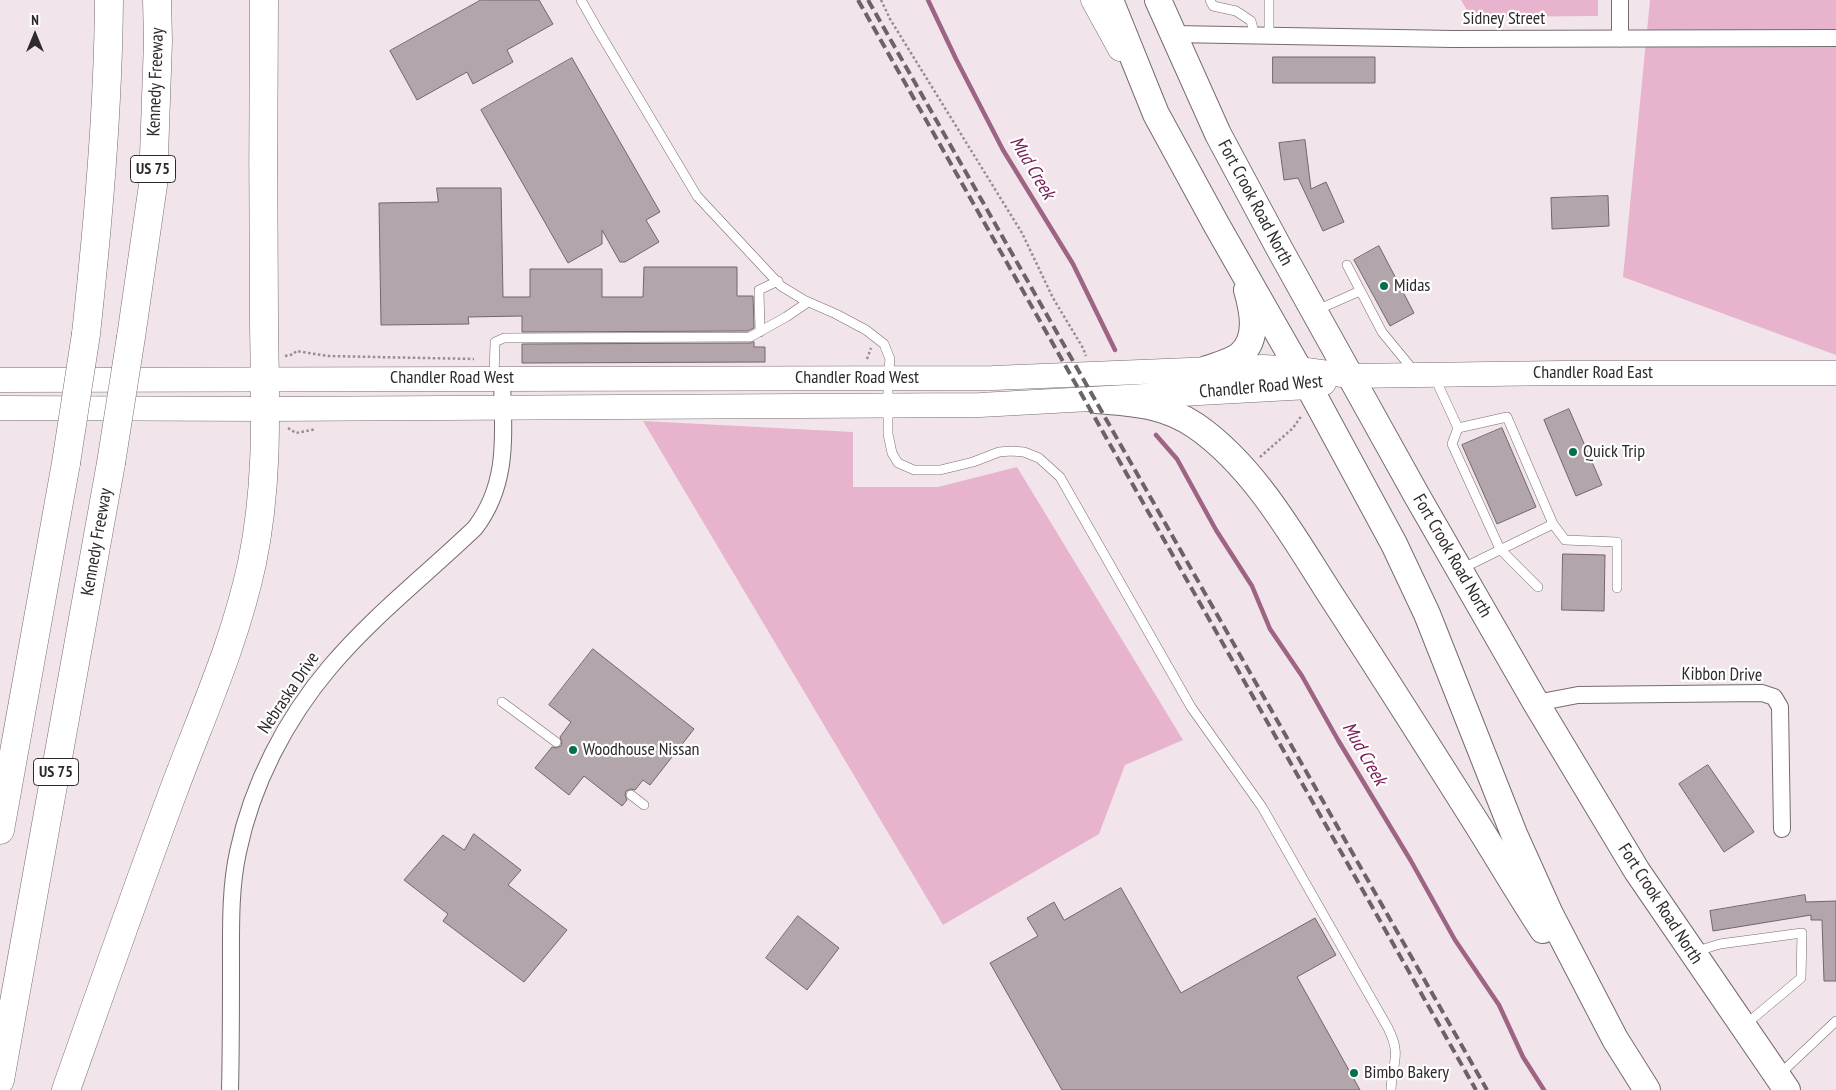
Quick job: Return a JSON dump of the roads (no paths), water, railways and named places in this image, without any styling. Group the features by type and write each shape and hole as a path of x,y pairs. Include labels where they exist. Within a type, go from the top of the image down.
{"highway":[{"name":"US 75","path":"0,830 66,463 86,334 95,250 109,70 109,0"},
{"name":"Kennedy Freeway","path":"0,1080 111,463 131,337 153,185 158,0"},
{"path":"66,1090 173,792 225,657 242,605 252,562 263,493 266,441 264,0"}],"main road":[{"path":"1093,0 1238,264 1308,385 1398,553 1427,614 1514,834 1550,914 1615,1039"},
{"path":"1110,0 1156,114"},
{"name":"Fort Crook Road North","path":"1158,0 1218,134 1417,496 1536,703 1637,871 1782,1083"},
{"path":"1207,369 1228,362 1240,355 1248,347 1252,336 1252,310 1238,264"},
{"name":"Chandler Road West","path":"0,380 992,378 1263,367 1308,385"},
{"name":"Chandler Road East","path":"1350,376 1571,373 1836,373"},
{"name":"Chandler Road West","path":"0,408 266,409 980,406 1308,385 1350,376"},
{"path":"1096,400 1142,403 1180,416 1216,441 1250,476 1302,551 1393,690 1539,924 1647,1090"}],"street":[{"path":"1620,0 1620,39"},
{"name":"Sidney Street","path":"1172,34 1453,39 1836,38"},
{"name":"Nebraska Drive","path":"230,1090 231,939 234,883 244,825 261,780 288,726 330,667 364,630 475,528 485,515 493,499 502,466 502,407 498,378"},
{"name":"Kibbon Drive","path":"1536,703 1578,696 1762,693 1774,697 1780,707 1782,829"}],"lane":[{"path":"581,0 697,196 778,282 808,302 866,330 884,344 890,359 888,434 892,453 898,463 914,470 940,470 973,462 999,452 1024,452 1040,458 1060,478 1191,707 1262,807 1388,1028 1394,1041 1396,1052 1391,1090"},
{"path":"1210,0 1213,6 1236,12 1251,21 1262,36"},
{"path":"1262,36 1269,0"},
{"path":"1346,265 1382,332 1426,375 1458,428"},
{"path":"760,332 759,290 778,282"},
{"path":"1314,311 1360,291"},
{"path":"498,378 495,342 504,338 750,337 808,302"},
{"path":"1458,428 1507,417 1514,445 1533,488 1553,524 1565,540 1617,542 1617,588"},
{"path":"1458,428 1452,444 1467,466 1486,509 1500,549 1538,587"},
{"path":"1461,570 1553,524"},
{"path":"502,702 556,742"},
{"path":"631,795 644,805"},
{"path":"1692,953 1720,944 1802,933 1801,978 1743,1027"},
{"path":"1782,1083 1836,1021"}],"waterway":[{"name":"Mud Creek","path":"928,0 1003,150 1073,264 1115,350"},
{"name":"Mud Creek","path":"1156,435 1177,459 1216,530 1252,586 1270,629 1302,676 1411,861 1455,940 1499,1005 1523,1057 1544,1090"}],"railway":[{"path":"858,0 1476,1090"},
{"path":"868,0 1487,1090"}],"place":[{"name":"Midas","path":"1384,286"},
{"name":"Quick Trip","path":"1573,452"},
{"name":"Woodhouse Nissan","path":"573,750"},
{"name":"Bimbo Bakery","path":"1354,1073"}]}
